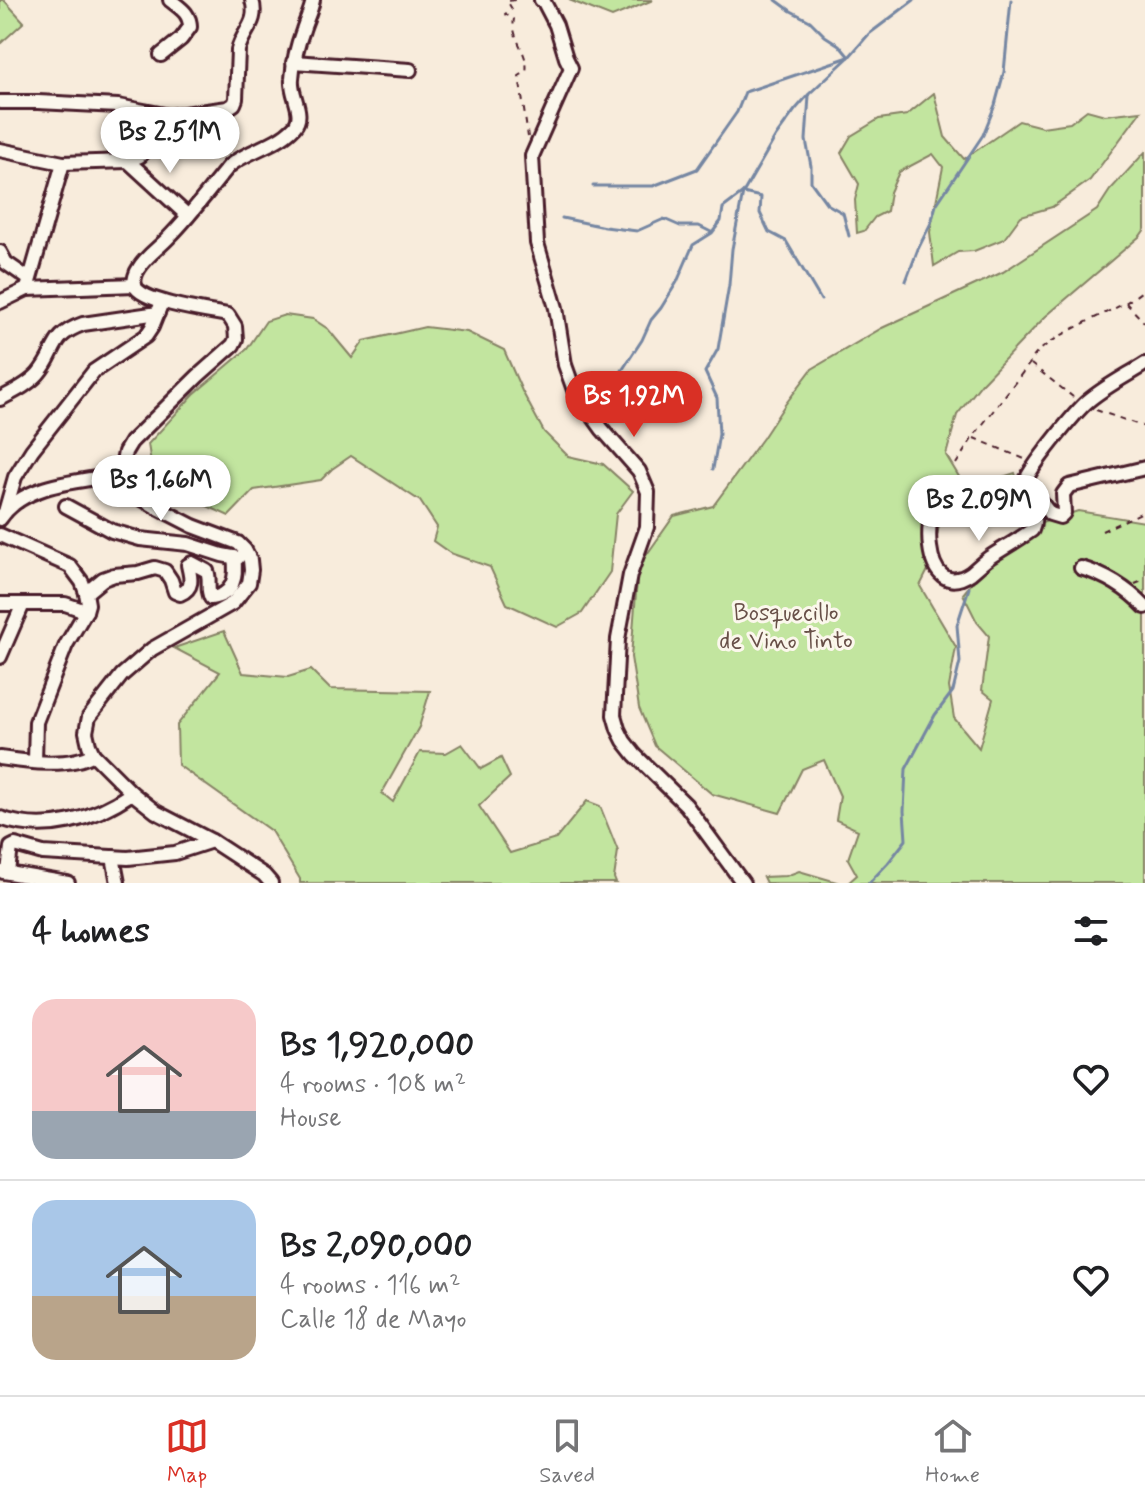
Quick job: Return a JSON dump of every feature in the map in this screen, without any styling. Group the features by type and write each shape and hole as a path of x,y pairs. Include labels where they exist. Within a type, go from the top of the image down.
{"street":[{"path":"161,55 190,27 189,17 170,0"},
{"path":"0,102 118,106 170,116 228,108 234,104 238,83 240,43 254,17 252,0"},
{"path":"135,285 137,270 188,216 229,166 296,125 299,119 291,87 293,62 313,0"},
{"path":"541,0 556,25 571,68 532,156 537,243 556,308 569,379 584,406 639,471 648,492 647,527 630,575 618,639 614,715 624,741 686,805 743,883"},
{"path":"293,62 410,70"},
{"path":"0,150 63,163 128,161 140,156 170,116"},
{"path":"128,161 188,216"},
{"path":"28,284 63,163"},
{"path":"0,252 6,263 28,284"},
{"path":"0,302 28,284 135,285 160,307"},
{"path":"2,515 15,477 32,450 100,366 146,336 160,307"},
{"path":"0,399 33,379 47,361 58,338 83,324 160,307 228,315 235,326 233,345 131,442 125,452 124,474 127,484 137,496 193,526 238,543 250,560 249,583 233,603 152,649 122,675 89,717 86,732 93,754 132,793 156,812 212,841 264,875 271,883"},
{"path":"933,491 930,548 935,567 939,575 957,579 970,574 981,563 1032,530 1036,522 1024,480 1032,468 1083,405 1145,364"},
{"path":"1032,468 1030,487 1050,514 1058,517 1064,513 1063,494 1069,486 1145,468"},
{"path":"0,472 15,477"},
{"path":"2,515 35,491 124,474"},
{"path":"66,506 112,531 140,539 188,544 250,560"},
{"path":"0,535 70,566 82,582 88,604 66,645 36,722 35,761"},
{"path":"86,593 103,579 114,575 161,568 171,580 175,592 180,594 189,586 188,565 192,563 207,571 209,594 214,598 221,596 234,582 234,557"},
{"path":"1081,568 1118,584 1145,607"},
{"path":"0,604 65,604 86,611"},
{"path":"0,657 23,604"},
{"path":"0,758 76,762 93,754"},
{"path":"0,818 24,824 71,822 101,811 132,793"},
{"path":"68,883 4,872 11,847 15,845 43,853 149,857 175,853 212,841"},
{"path":"113,857 118,883"}],"path":[{"path":"515,0 507,1 512,9 505,14 514,19 513,25 527,62 526,72 519,76 529,132 527,152 532,156"},
{"path":"956,464 1033,355 1046,344 1126,303 1145,289"},
{"path":"1126,303 1145,323"},
{"path":"973,437 1032,468"},
{"path":"1102,531 1145,511"}],"green space":[{"path":"0,0 4,0 24,22 0,44"},
{"path":"569,0 653,0 612,17"},
{"path":"934,93 945,137 964,159 1019,121 1042,127 1070,123 1087,110 1105,115 1141,111 1090,180 1052,207 1021,216 1004,239 974,251 958,252 934,266 930,232 943,167 933,154 899,172 890,192 887,211 875,217 864,231 857,233 855,200 859,184 841,153 851,136 879,119 907,115"},
{"name":"Bosquecillo de Vino Tinto","path":"1145,152 1145,229 1140,236 1045,317 982,383 957,415 946,455 964,485 939,525 933,560 920,586 956,647 949,687 954,718 979,748 993,699 982,690 989,636 977,622 963,594 1026,528 1078,511 1145,522 1145,883 848,883 857,875 848,859 858,830 836,820 840,796 824,760 802,769 780,813 712,794 655,746 639,708 631,657 638,567 674,516 713,506 812,369 882,328 1003,272 1097,210 1110,190"},
{"path":"285,315 313,319 328,329 352,358 364,341 425,327 467,332 504,350 544,432 568,456 603,464 633,491 616,514 610,572 582,613 557,627 507,604 490,567 450,553 433,541 437,527 420,501 351,456 321,480 254,490 229,516 174,491 153,476 148,444 194,394 247,349 266,321"},
{"path":"1015,473 1029,514 1001,523 987,482"},
{"path":"224,631 243,673 288,677 311,670 330,689 430,691 419,727 382,793 393,802 420,752 446,753 462,744 481,769 501,758 510,777 479,806 510,853 556,839 587,801 600,806 618,851 616,883 300,883 271,831 178,765 177,725 220,672 174,648"},
{"path":"799,871 840,883 766,883 763,877 786,876"}],"waterway":[{"path":"593,186 653,186 697,169 737,112 745,92 849,57 810,21 776,0"},
{"path":"713,469 719,434 717,398 705,372 718,349 743,193 776,136 809,94 869,34 914,0"},
{"path":"906,281 936,205 983,135 995,105 1004,72 1011,0"},
{"path":"809,96 806,140 811,182 827,204 843,213 849,236"},
{"path":"621,372 677,282 693,245 712,233 721,221 723,208 743,193 761,197 760,213 769,232 786,241 821,300"},
{"path":"562,218 637,231 664,219 680,226 699,226 711,232"},
{"path":"869,883 906,840 906,769 935,715 953,691 960,662 957,625 969,588"}]}
